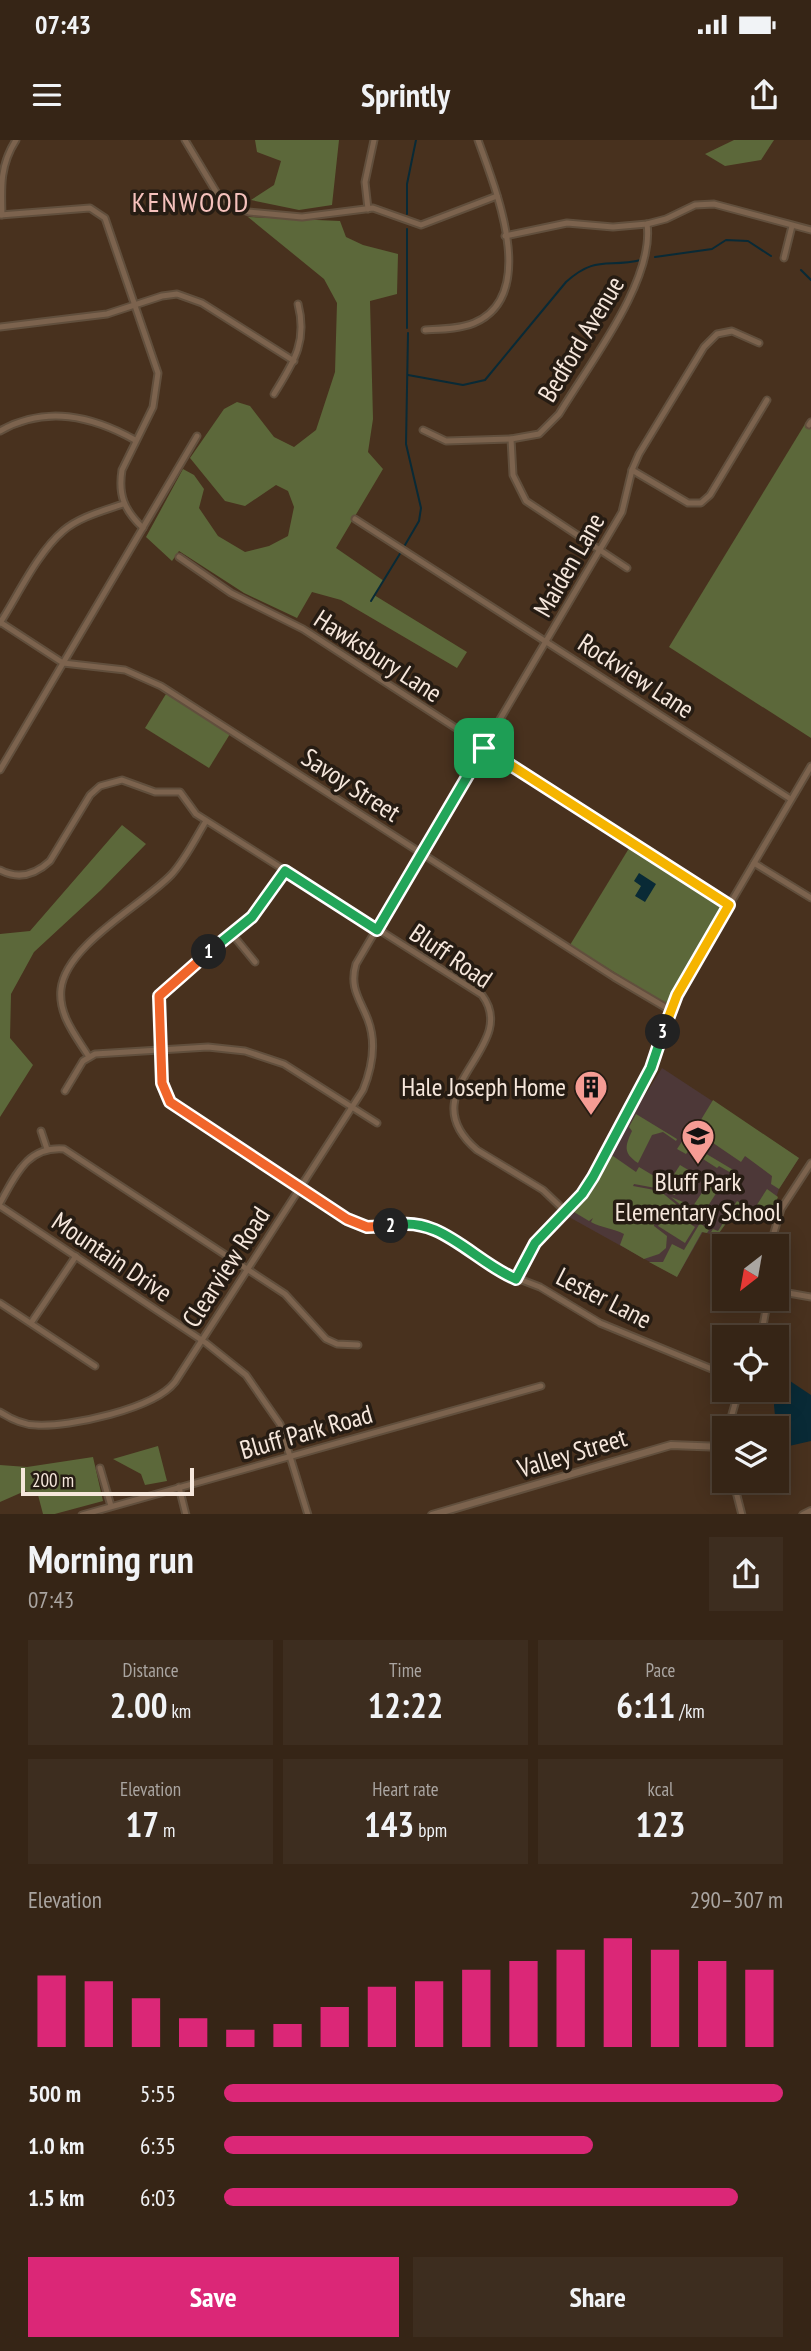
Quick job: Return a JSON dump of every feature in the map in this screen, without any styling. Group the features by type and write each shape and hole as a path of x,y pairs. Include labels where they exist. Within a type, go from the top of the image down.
{"street":[{"path":"16,140 4,159 1,174 1,215 90,208 100,212 155,362 158,386 153,407 121,470 123,503 143,527"},
{"path":"185,140 213,189 239,209 302,217 378,209 421,225 497,196"},
{"path":"368,209 365,182 374,140"},
{"path":"425,330 465,326 482,319 496,307 508,279 505,236 497,196 478,140"},
{"path":"505,236 567,223 613,228 647,224 666,219 695,205 714,204 811,230"},
{"name":"Bedford Avenue","path":"423,430 446,441 511,439 539,433 559,414 639,282 650,242 647,224"},
{"path":"784,258 792,226"},
{"path":"0,327 97,316 170,295 194,298 294,361"},
{"path":"274,394 294,361 303,337 298,304"},
{"name":"Maiden Lane","path":"377,930 622,512 632,470 700,352 713,337 732,331 759,343"},
{"path":"632,470 688,503 701,503 710,495 767,400"},
{"path":"0,431 37,418 76,416 111,427 135,440"},
{"path":"0,770 197,436"},
{"path":"511,439 513,475 526,500 627,568"},
{"path":"0,623 48,548 62,531 83,519 123,503"},
{"name":"Rockview Lane","path":"355,519 789,798"},
{"name":"Hawksbury Lane","path":"179,557 231,593 303,629 729,905"},
{"name":"Savoy Street","path":"0,623 63,663 115,668 148,678 670,1010"},
{"path":"516,1279 535,1243 593,1177 651,1068 670,1010 789,798 811,766"},
{"name":"Bluff Road","path":"0,870 20,876 42,869 50,861 90,795 100,786 114,780 129,782 155,792 180,792 196,814 206,821 482,995 493,1016 491,1033 457,1088 453,1104 457,1120 470,1143 478,1150 543,1190 564,1210"},
{"path":"89,1057 68,1025 61,1001 62,984 68,967 80,951 169,877 206,821"},
{"path":"754,863 811,898"},
{"name":"Lester Lane","path":"285,871 258,910 162,992 158,1004 162,1083 170,1102 347,1219 367,1227 424,1224 516,1279 540,1287 600,1323 712,1369"},
{"name":"Clearview Road","path":"0,1412 20,1422 37,1425 144,1405 171,1387 352,1107 368,1077 373,1046 369,1022 353,989 353,972 377,930"},
{"path":"232,934 255,962"},
{"path":"65,1091 89,1057 101,1053 227,1048 284,1064 377,1123"},
{"path":"41,1131 47,1149"},
{"path":"0,1204 24,1162 47,1149 64,1149 293,1301 326,1339 337,1344 358,1346"},
{"path":"774,1234 781,1209 811,1163"},
{"name":"Mountain Drive","path":"0,1204 237,1366 261,1392 280,1424 308,1514"},
{"path":"31,1323 76,1256"},
{"path":"789,1294 811,1297"},
{"path":"0,1303 95,1366"},
{"name":"Bluff Park Road","path":"82,1514 541,1386"},
{"name":"Valley Street","path":"432,1514 671,1445 712,1447"},
{"path":"100,1468 111,1506"},
{"path":"179,1488 186,1514"},
{"path":"736,1493 742,1514"},
{"path":"803,1514 811,1511"}],"shaded area":[{"name":"Bluff Park Elementary School","path":"662,1068 799,1158 779,1189 768,1221 747,1220 732,1215 718,1234 703,1232 677,1277 569,1217"}],"green space":[{"path":"255,140 339,140 332,205 299,210 251,200 274,185 281,161 257,152"},
{"path":"734,140 774,140 761,160 725,166 705,154"},
{"path":"248,217 340,221 346,237 363,245 398,254 397,294 370,301 373,419 368,452 383,469 336,548 384,581 374,595 467,652 457,668 341,600 312,592 297,618 244,593 179,551 172,561 146,537 183,469 194,475 204,489 199,508 218,536 245,552 269,546 288,536 294,507 288,491 276,485 245,506 225,501 190,458 224,409 237,402 250,406 274,437 294,447 316,430 335,372 337,303 324,279"},
{"path":"805,424 811,428 811,738 669,647"},
{"path":"166,694 230,734 209,768 145,728"},
{"path":"122,825 146,844 34,952 11,994 10,1038 33,1065 0,1117 0,934 30,931"},
{"path":"631,845 724,905 666,1004 570,945"},
{"path":"713,1100 799,1158 779,1189 771,1184 772,1176 745,1156 741,1162 694,1130 693,1124 699,1123"},
{"path":"636,1114 677,1139 676,1141 663,1132 652,1135 638,1163 627,1149 632,1131 629,1127"},
{"path":"683,1140 735,1171 733,1174 719,1166 717,1168 689,1150 686,1154 677,1149"},
{"path":"613,1156 636,1172 639,1167 664,1182 661,1189 633,1186 660,1191 677,1205 666,1211 658,1210 653,1217 654,1226 667,1236 666,1248 659,1254 644,1259 620,1245 624,1234 595,1224 591,1222 593,1218 589,1221 574,1212 573,1208 607,1158"},
{"path":"680,1165 690,1171 675,1195 664,1190"},
{"path":"712,1178 722,1184 699,1220 671,1197 693,1206"},
{"path":"767,1189 778,1197 768,1221 747,1220 732,1215 719,1233 711,1232 713,1229 718,1231 737,1201 753,1211"},
{"path":"669,1210 695,1227 685,1243 658,1226"},
{"path":"700,1223 709,1230 707,1233 702,1232 677,1277 649,1262 663,1262 672,1244 684,1250"},
{"path":"158,1446 167,1481 145,1485 141,1474 113,1459"},
{"path":"93,1457 103,1501 55,1514 43,1514 38,1495 25,1491 0,1502 0,1465 27,1467"}],"water":[{"path":"639,873 656,884 645,902 635,896 641,886 634,881"},
{"path":"789,1381 811,1395 811,1441 789,1446 789,1416 775,1416 774,1405 775,1402 789,1402"}],"waterway":[{"path":"407,214 407,184 416,140"},
{"path":"407,229 407,328"},
{"path":"655,257 712,249 726,240 748,241 771,256"},
{"path":"408,375 463,385 485,380 566,282 576,274 594,265 641,260"},
{"path":"801,270 811,280"},
{"path":"405,545 419,521 421,508 406,444 408,333"},
{"path":"371,601 401,552"}],"place":[{"name":"Hale Joseph Home","path":"591,1117"},
{"name":"Bluff Park Elementary School","path":"698,1166"}],"district":[{"name":"KENWOOD","path":"191,202"}],"route":[{"path":"484,748 729,905 677,995 651,1068 593,1177 582,1194 557,1217 535,1243 516,1279 424,1224 367,1227 347,1219 179,1110 170,1102 162,1083 158,1004 162,992 252,917 285,871 377,930 484,748"}]}
